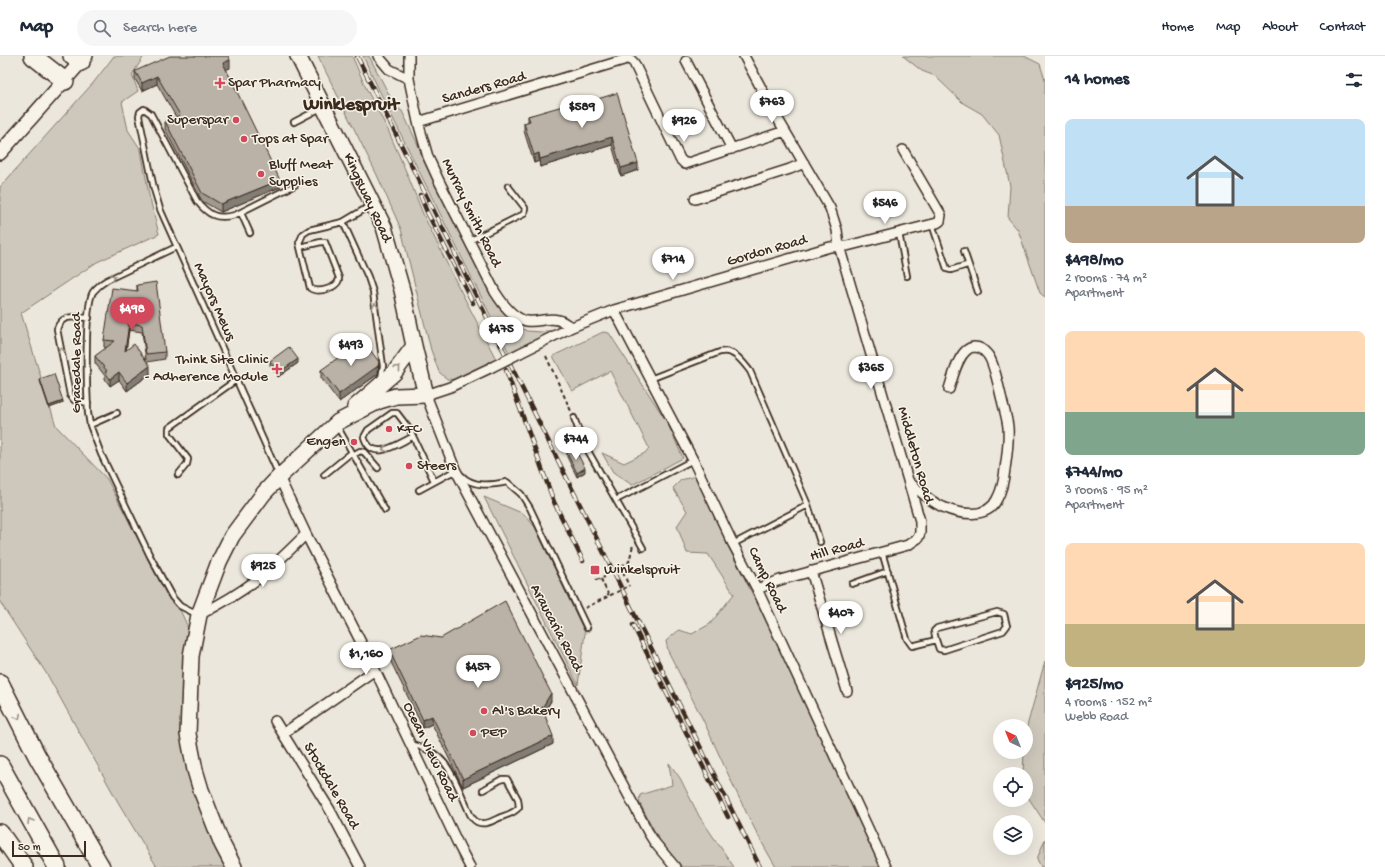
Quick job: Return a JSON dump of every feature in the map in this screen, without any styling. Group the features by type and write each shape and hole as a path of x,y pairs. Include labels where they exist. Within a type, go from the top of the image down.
{"highway":[{"path":"33,56 65,80"},
{"path":"0,683 38,756 101,867"},
{"path":"0,765 57,867"},
{"path":"0,833 24,867"}],"main road":[{"name":"Kingsway Road","path":"298,56 384,227 396,264 426,395"},
{"path":"0,153 65,80 80,58"},
{"path":"234,867 222,844 194,770 188,734 191,656 199,615 219,562 232,536 250,510 279,477 394,373 414,346"},
{"path":"337,423 379,401 396,396 426,395"}],"street":[{"path":"378,56 389,69 409,79"},
{"name":"Murray Smith Road","path":"409,56 409,79 418,122 428,157 495,292 503,304 518,318 526,321 551,319 558,320 572,327"},
{"name":"Middleton Road","path":"744,56 785,131 830,208 837,230 839,246 920,520 920,533"},
{"name":"Sanders Road","path":"418,122 630,59 634,63 683,163 688,164 732,149"},
{"path":"686,60 732,149 785,131"},
{"name":"Gordon Road","path":"426,395 450,387 572,327 614,310 830,247 847,246 940,221 941,218 938,209 902,150"},
{"path":"695,199 790,169 804,163"},
{"name":"Camp Road","path":"614,310 693,460 757,589 886,867"},
{"path":"909,482 935,503 957,512 968,514 986,511 993,506 997,500 1003,481 1007,458 1008,427 999,389 987,354 981,349 974,347 967,349 961,355 949,389"},
{"name":"Araucaria Road","path":"426,395 455,469 648,832 658,847 675,867"},
{"name":"Ocean View Road","path":"279,477 306,534 375,670 470,867"},
{"name":"Hill Road","path":"757,589 780,580 912,543 918,538 920,533"},
{"path":"199,615 223,602 256,580 269,570 306,534"},
{"path":"812,571 847,691"},
{"path":"284,733 375,670"},
{"name":"Stockdale Road","path":"275,721 284,733 330,810 360,867"}],"lane":[{"path":"294,122 323,107"},
{"name":"Mayors Mews","path":"241,213 227,217 218,217 205,211 197,201 151,114 144,109 142,110 139,116 154,189 160,209 279,477"},
{"path":"250,233 241,213 295,185"},
{"path":"469,241 524,214 525,208 508,186"},
{"path":"300,247 325,242 339,278 336,285 318,291 313,291 310,288 300,247 300,238 305,232 343,222 374,205"},
{"path":"343,222 368,277 374,296 383,366 381,378 372,392"},
{"path":"932,224 947,269 951,270 967,265"},
{"path":"898,232 907,276"},
{"name":"Gracedale Road","path":"176,247 100,284 92,293 89,305 88,403 90,425 101,454 150,556 172,597 180,606 199,615"},
{"path":"964,251 967,265 978,292"},
{"path":"88,403 74,400 70,395 57,329 62,319 67,317 89,318"},
{"path":"650,379 720,352 726,351 739,358 750,371 808,505 820,542"},
{"path":"178,474 187,464 188,459 169,434 169,428 236,380"},
{"path":"412,437 383,451 372,449 364,437 368,430 394,412 397,413 403,420 412,437 434,482"},
{"path":"90,425 117,413"},
{"path":"574,418 582,442 643,548"},
{"path":"337,423 352,454 384,510"},
{"path":"324,475 352,454 360,451 364,452 378,468"},
{"path":"616,500 693,460"},
{"path":"420,490 455,469 463,477 476,484 492,485 507,482 521,494 530,508 587,628"},
{"path":"734,544 808,505"},
{"path":"882,552 909,644 913,646 936,640"},
{"path":"852,584 888,571"},
{"path":"998,612 1004,614 1007,626 1002,630 944,650 939,649 936,640 934,631 936,628 998,612"},
{"path":"410,744 426,748 443,760 450,769 470,815 476,821 485,823 492,821 515,811 519,807 518,799 507,779 502,779 483,790"}],"path":[{"path":"546,356 574,418"},
{"path":"615,568 629,562 633,546 638,540"},
{"path":"585,608 629,586 620,566"},
{"path":"596,580 605,577"},
{"path":"601,579 609,596"}],"shaded area":[{"path":"114,56 144,56 132,75 138,91 122,102 128,130 141,150 149,195 159,234 97,262 21,313 56,426 107,479 167,595 180,610 187,625 189,640 184,721 188,774 209,831 228,867 157,867 118,802 48,676 0,602 0,187 94,82"},
{"path":"318,56 352,56 366,88 388,130 423,214 497,361 458,380 447,379 439,372 431,350 401,229 377,175"},
{"path":"363,56 369,56 395,106 402,111 446,204 500,309 517,326 527,331 542,332 553,330 557,332 510,355"},
{"path":"903,56 1024,56 1040,64 1045,80 1045,297 1040,293 1018,230 1008,218 1010,186 999,135 982,114 963,103 935,76 922,71"},
{"path":"603,332 609,333 667,422 683,458 632,485 613,472 602,453 624,463 645,453 649,448 610,371 572,391 553,356"},
{"path":"696,476 727,544 782,652 881,867 776,867 747,814 704,722 668,651 666,641 679,630 692,634 710,624 734,594 708,554 687,553 677,526 687,511 673,488 681,480"},
{"path":"484,497 524,514 535,527 585,633 578,685"},
{"path":"1045,661 1045,823 1033,805 1033,767 1023,767 1024,759 1033,759 1033,719 1029,719"},
{"path":"669,763 680,778 699,816 734,867 682,867 661,843 639,802 640,795 672,785"},
{"path":"1045,839 1045,867 1041,867 1037,859"}],"building":[{"path":"170,56 228,56 230,60 223,63 280,180 221,204 202,193 165,121 180,115 157,76 142,83 135,71"},
{"path":"617,93 638,163 621,168 612,137 540,159 539,153 534,155 524,123 530,121 528,116 587,99 588,102"},
{"path":"156,282 165,352 146,354 142,325 129,323 125,351 134,344 150,366 127,383 119,372 110,379 105,372 107,371 95,356 115,341 104,340 112,288 138,291 137,285"},
{"path":"363,340 379,362 378,366 339,394 321,370"},
{"path":"289,347 298,359 278,373 270,361"},
{"path":"54,374 63,401 49,406 40,379"},
{"path":"575,449 585,468 577,473 567,453"},
{"path":"505,601 551,693 542,708 553,736 463,779 432,716 423,720 389,650 421,635 441,638"}],"railway":[{"path":"357,56 760,867"},
{"path":"420,195 427,212 473,303"},
{"path":"506,370 554,502 583,561"},
{"path":"633,625 728,817"}],"place":[{"name":"Spar Pharmacy","path":"220,83"},
{"name":"Superspar","path":"236,120"},
{"name":"Tops at Spar","path":"244,139"},
{"name":"Bluff Meat Supplies","path":"261,174"},
{"name":"Think Site Clinic - Adherence Module","path":"277,369"},
{"name":"KFC","path":"389,429"},
{"name":"Engen","path":"354,442"},
{"name":"Steers","path":"409,466"},
{"name":"Winkelspruit","path":"595,570"},
{"name":"Al's Bakery","path":"484,711"},
{"name":"PEP","path":"473,733"}],"district":[{"name":"Winklespruit","path":"351,105"}]}
